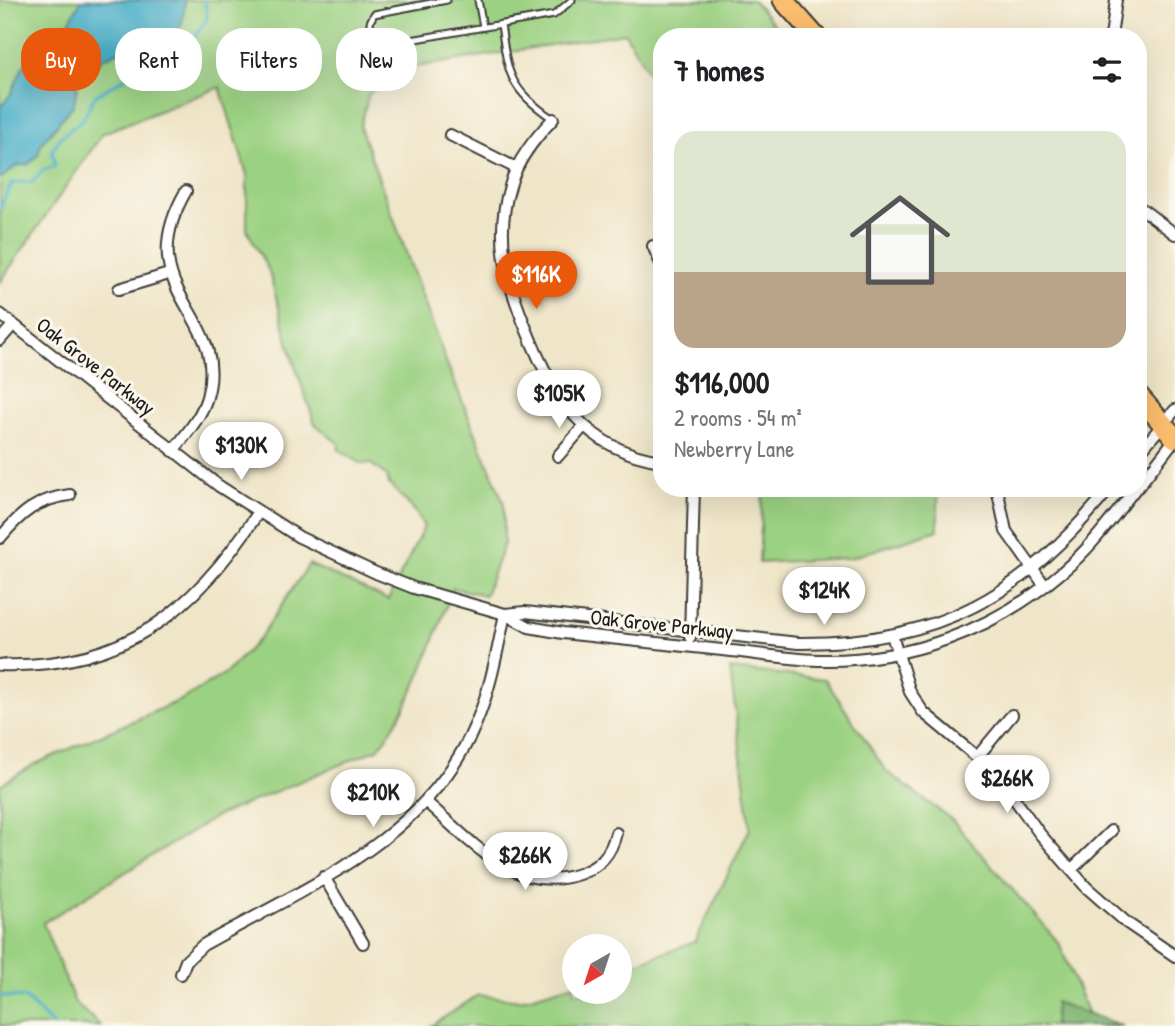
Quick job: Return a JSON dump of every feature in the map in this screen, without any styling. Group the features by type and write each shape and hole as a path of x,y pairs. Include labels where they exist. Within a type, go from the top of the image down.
{"highway":[{"path":"783,0 808,28"},
{"path":"1147,403 1172,427"}],"street":[{"path":"1112,28 1116,0"},
{"path":"553,119 539,134 516,169 502,224 504,263 509,284 544,374 561,402 584,426 628,453 653,459"},
{"path":"450,135 516,169"},
{"path":"173,451 202,411 209,389 210,366 199,329 169,274 169,230 186,191"},
{"path":"1147,212 1175,234"},
{"path":"119,289 169,274"},
{"name":"Oak Grove Parkway","path":"0,314 173,451 258,513 376,573 505,614 529,627 563,633 814,660 897,654 955,638 989,622 1045,586 1081,555 1129,497"},
{"path":"0,340 13,325"},
{"path":"558,456 584,426"},
{"path":"1147,447 1172,427"},
{"name":"Oak Grove Parkway","path":"1147,470 1172,427"},
{"path":"0,538 37,504 48,498 70,495"},
{"path":"689,647 694,497"},
{"path":"999,497 1006,531 1045,586"},
{"name":"Oak Grove Parkway","path":"505,614 525,612 798,643 839,643 892,635 924,627 978,606 1031,569 1072,534 1103,497"},
{"path":"0,666 64,662 108,650 146,631 185,604 211,578 258,513"},
{"path":"181,974 186,961 203,944 381,843 426,802 452,769 476,724 490,682 505,614"},
{"path":"892,635 916,704 931,720 978,756 1004,782 1040,834 1071,870 1127,923 1175,956"},
{"path":"978,756 1012,715"},
{"path":"426,802 492,860 529,877 562,878 588,871 606,857 616,833"},
{"path":"1071,870 1111,831"},
{"path":"324,877 363,943"}],"lane":[{"path":"447,0 374,14 370,22 374,43 382,45 554,15 572,0"},
{"path":"478,0 483,27"},
{"path":"501,24 505,55 515,87 553,119"}],"green space":[{"path":"0,0 753,0 777,28 653,28 653,80 625,33 417,67 417,28 336,28 336,91 372,91 369,94 360,127 447,364 504,503 504,544 485,595 453,588 412,692 378,749 217,816 43,923 75,1003 101,1026 0,1026 0,785 33,765 183,699 227,672 259,639 309,564 388,600 424,527 416,512 389,484 387,476 371,464 360,463 338,449 340,445 315,424 293,360 269,271 247,230 247,175 221,91 322,91 322,28 216,28 216,89 103,133 0,282"},
{"path":"763,497 938,497 938,530 850,558 759,563"},
{"path":"730,669 825,679 886,771 952,820 1059,943 1093,1026 431,1026 478,995 520,1000 562,988 562,1004 632,1004 632,965 695,942 750,828"},
{"path":"1055,1002 1123,1026 1054,1026"}],"water":[{"path":"81,0 185,0 180,28 115,28 115,53 101,60 101,28 64,28"},
{"path":"21,71 21,91 76,91 74,104 41,144 38,155 29,164 17,166 0,179 0,107 11,94"}],"waterway":[{"path":"0,208 12,183 32,182 43,170 55,166 52,150 61,137 83,119 95,96 128,76 182,56 207,19 205,0"},
{"path":"0,996 25,998 54,1026"}]}
